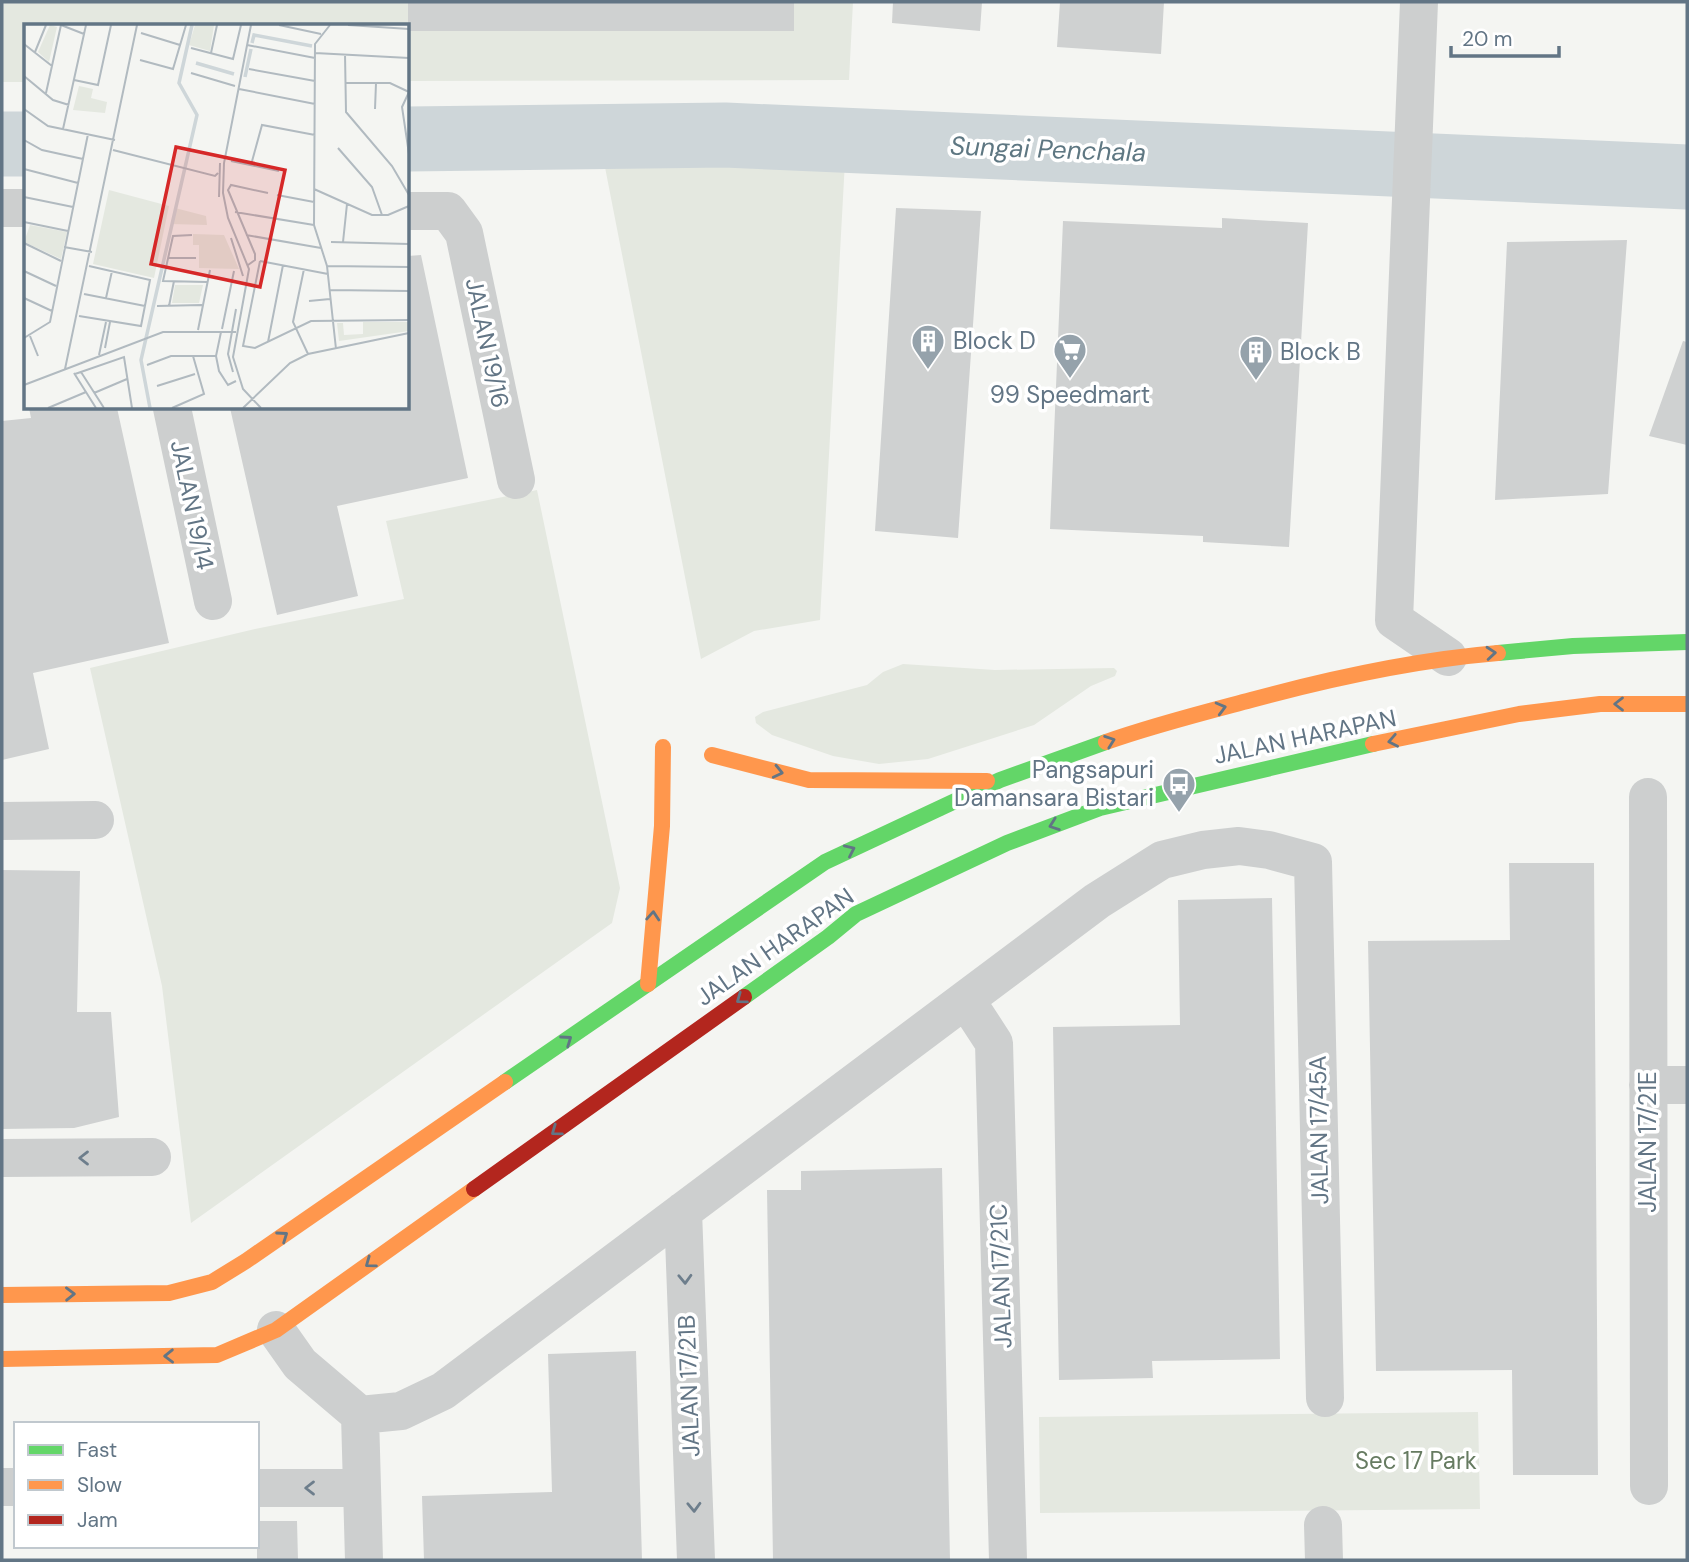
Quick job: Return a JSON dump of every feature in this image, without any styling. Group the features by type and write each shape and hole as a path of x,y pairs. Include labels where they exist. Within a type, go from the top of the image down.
{"main road":[{"name":"JALAN HARAPAN","path":"2,1295 169,1293 212,1282 825,862 1000,780 1155,725 1307,685 1448,657 1573,646 1687,642"},
{"name":"JALAN HARAPAN","path":"2,1359 217,1355 276,1330 828,937 856,914 1007,843 1100,808 1183,786 1519,714 1601,704 1687,704"},
{"path":"648,984 662,826 663,747"},
{"path":"712,755 809,780 1000,780"}],"street":[{"path":"1419,2 1394,620 1448,657"},
{"path":"2,208 24,208"},
{"name":"JALAN 19/16","path":"410,211 448,211 464,233 516,480"},
{"name":"JALAN 19/14","path":"172,410 213,601"},
{"name":"JALAN 17/21E","path":"1648,797 1649,1486"},
{"path":"2,821 94,820"},
{"name":"JALAN 17/45A","path":"966,1000 1097,901 1162,860 1203,850 1239,846 1269,850 1313,862 1325,1398"},
{"path":"276,1330 300,1364 360,1415 401,1411 443,1391 966,1000"},
{"name":"JALAN 17/21C","path":"966,1000 994,1043 1008,1560"},
{"path":"1648,1085 1687,1085"},
{"path":"2,1158 152,1157"},
{"name":"JALAN 17/21B","path":"683,1211 696,1560"},
{"path":"360,1415 364,1560"},
{"path":"259,1488 362,1489"}],"green space":[{"path":"2,2 853,2 849,80 410,81 410,24 24,24 24,82 2,82"},
{"path":"603,157 845,161 820,620 754,631 701,659"},
{"path":"537,490 620,888 612,923 191,1223 162,986 90,668 255,629 404,599 386,521"},
{"path":"903,664 995,670 1114,668 1117,671 1115,676 1091,686 1034,725 928,759 879,764 833,756 772,735 756,723 755,717 763,712 867,685 883,672"},
{"name":"Sec 17 Park","path":"1478,1412 1480,1509 1040,1513 1039,1417"}],"building":[{"path":"408,2 794,2 794,31 410,31"},
{"path":"893,2 982,2 980,31 892,23"},
{"path":"1060,2 1164,2 1161,54 1057,47"},
{"name":"Block D","path":"896,208 981,211 958,538 875,531"},
{"path":"1222,218 1308,223 1289,547 1203,542 1203,536 1050,529 1063,221 1222,228"},
{"path":"1627,240 1608,494 1495,500 1507,242"},
{"path":"421,255 468,478 337,506 358,596 277,615 230,410 410,410 410,256"},
{"path":"1683,341 1687,342 1687,445 1649,436"},
{"path":"29,410 117,410 169,643 33,673 49,749 2,760 2,421 31,418"},
{"path":"1509,863 1594,863 1598,1475 1513,1475 1512,1370 1376,1371 1368,941 1510,940"},
{"path":"2,870 80,871 77,1012 111,1012 119,1117 74,1128 2,1129"},
{"path":"1272,898 1280,1359 1152,1361 1153,1378 1059,1380 1053,1027 1180,1025 1178,900"},
{"path":"942,1168 950,1560 773,1560 767,1190 801,1190 801,1171"},
{"path":"636,1351 642,1560 424,1560 422,1496 552,1492 548,1354"},
{"path":"259,1521 297,1521 298,1560 257,1560"}],"waterway":[{"name":"Sungai Penchala","path":"410,139 725,135 1687,177"},
{"name":"Sungai Penchala","path":"2,144 24,144"}],"traffic: fast":[{"path":"1498,653 1573,646 1687,642"},
{"path":"505,1082 825,862 1000,780 1106,742"},
{"path":"744,997 856,914 1007,843 1100,808 1373,744"}],"traffic: slow":[{"path":"1106,742 1196,715 1343,677 1436,660 1498,653"},
{"path":"1373,744 1519,714 1600,704 1687,704"},
{"path":"648,984 662,826 663,747"},
{"path":"712,755 809,780 987,781"},
{"path":"2,1295 169,1293 212,1282 505,1082"},
{"path":"2,1359 217,1355 276,1330 474,1189"}],"traffic: jam":[{"path":"474,1189 744,997"}],"place":[{"name":"Block D","path":"928,371"},
{"name":"99 Speedmart","path":"1070,380"},
{"name":"Block B","path":"1256,382"},
{"name":"Pangsapuri Damansara Bistari","path":"1179,814"}]}
